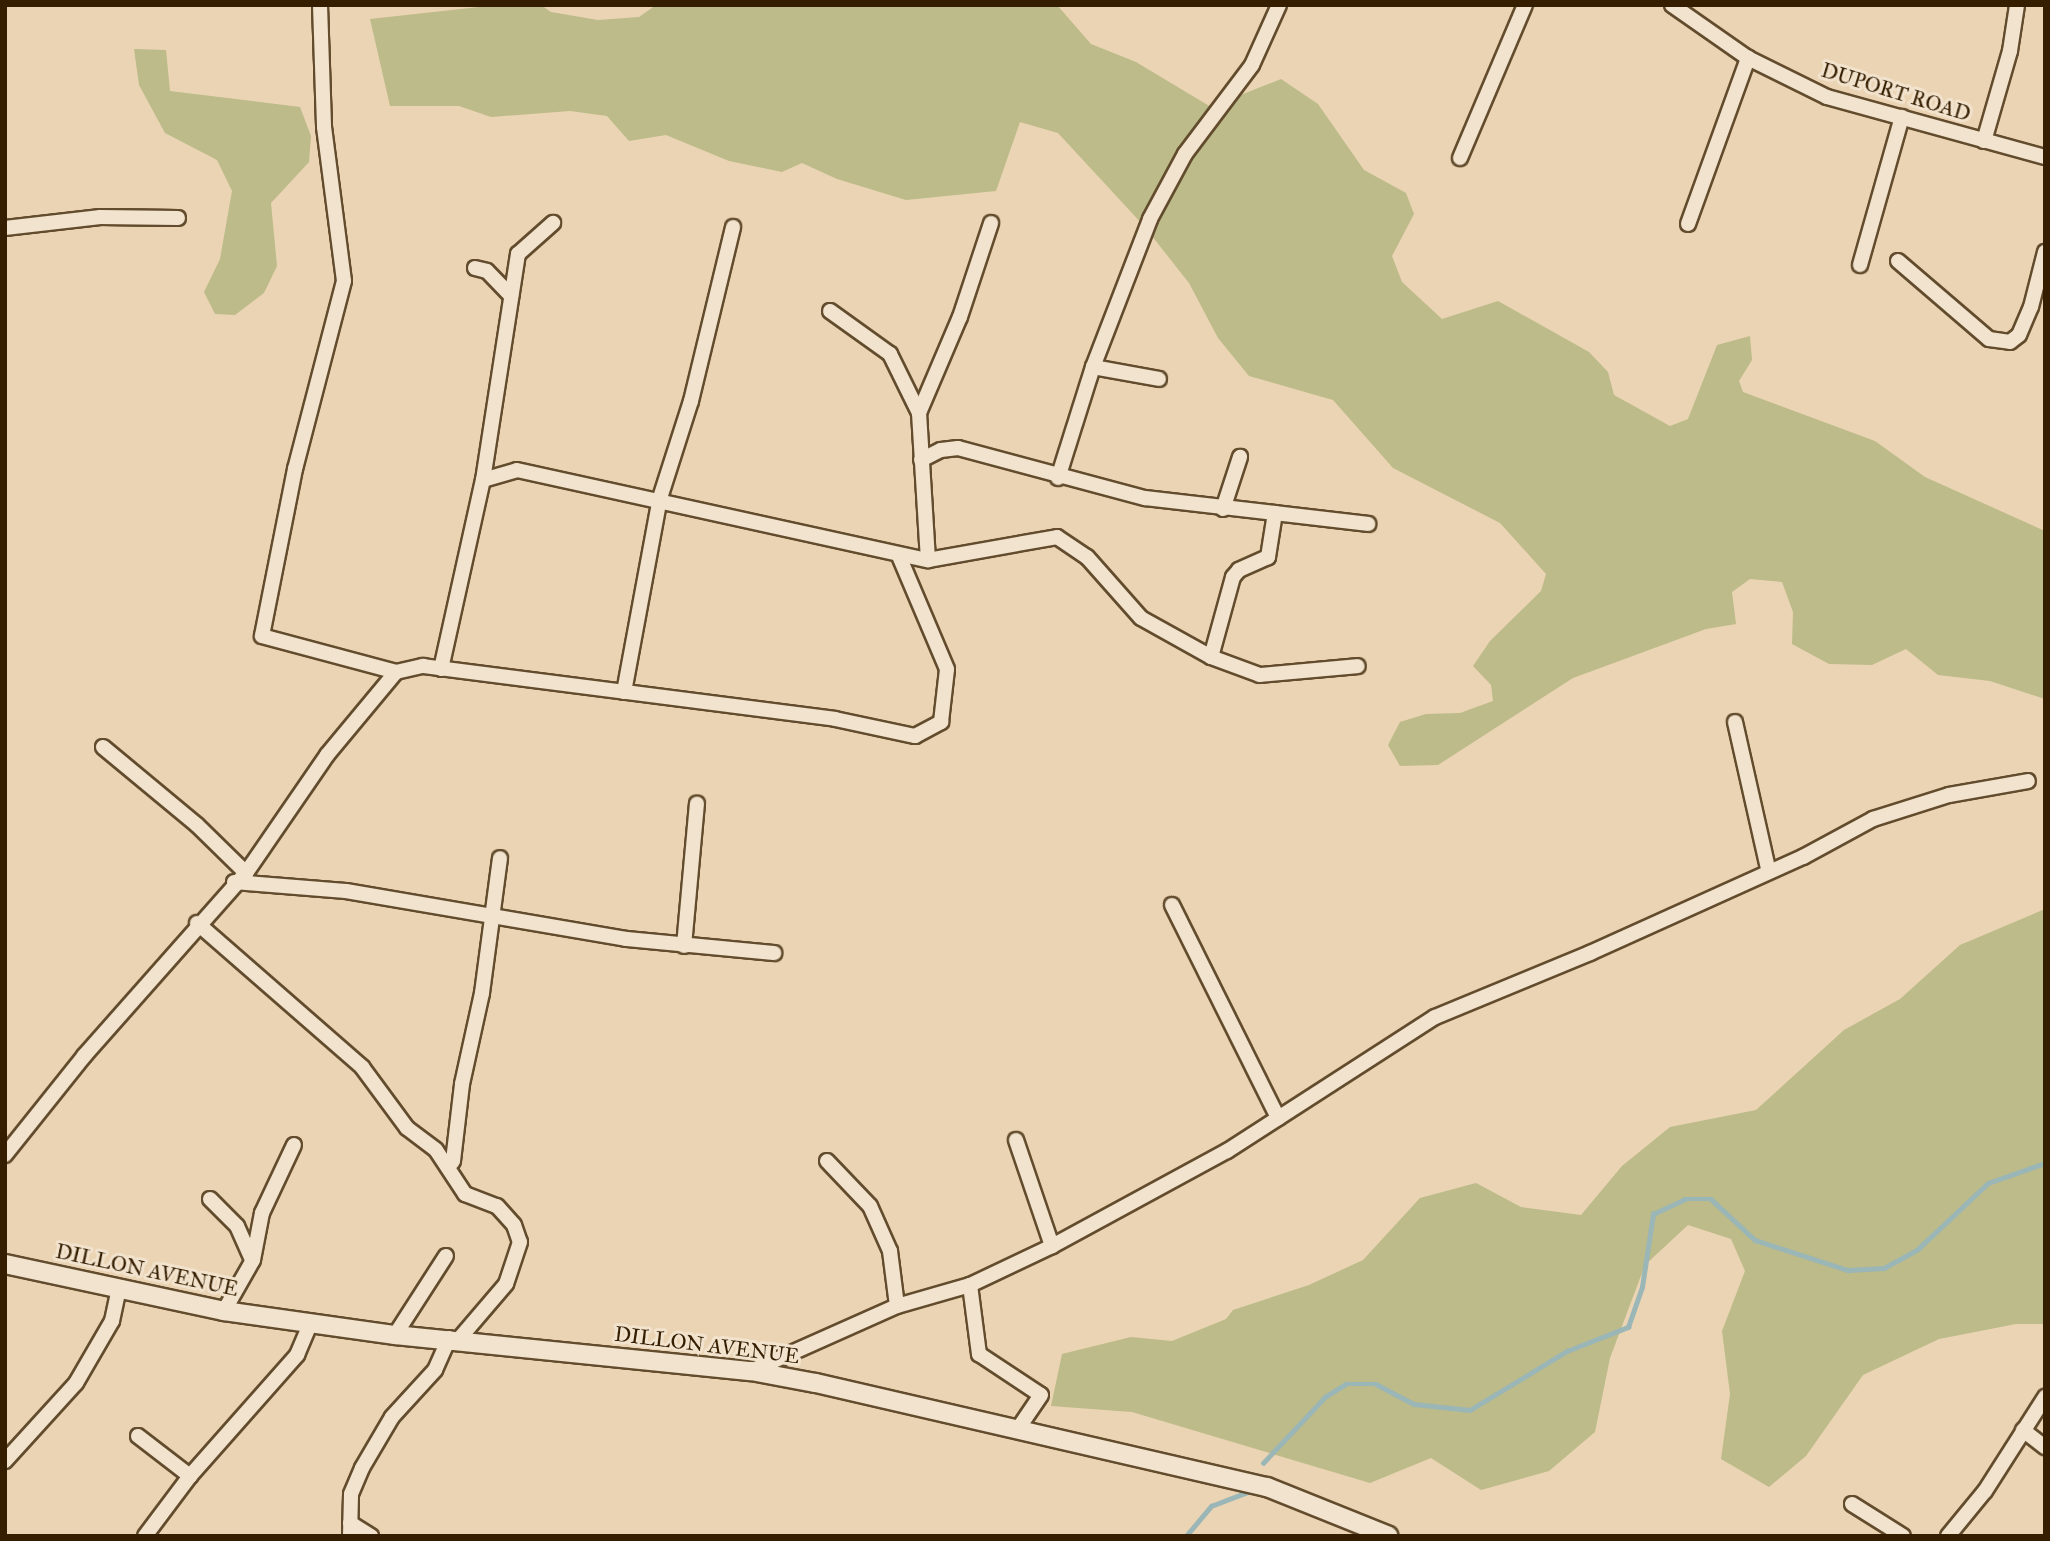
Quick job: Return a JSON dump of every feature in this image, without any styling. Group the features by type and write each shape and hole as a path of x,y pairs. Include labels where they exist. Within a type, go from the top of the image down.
{"street":[{"path":"320,5 324,127 344,281 295,470 262,636 396,673 423,666 835,719 906,737 928,730 941,722 947,668 899,556"},
{"path":"1058,478 1093,367 1150,219 1185,154 1252,65 1279,5"},
{"path":"1460,158 1525,5"},
{"name":"DUPORT ROAD","path":"1671,5 1748,58 1827,97 2045,157"},
{"path":"1984,141 2010,51 2017,5"},
{"path":"1688,224 1748,58"},
{"path":"1860,265 1902,117"},
{"path":"5,228 100,217 178,218"},
{"path":"441,669 482,480 517,254 553,223"},
{"path":"919,413 960,317 991,223"},
{"path":"624,692 660,498 691,401 733,227"},
{"path":"1898,261 1989,340 2010,342 2019,335 2031,307 2045,252"},
{"path":"475,268 486,271 511,296"},
{"path":"830,311 890,354 919,413 928,560"},
{"path":"1093,367 1159,379"},
{"path":"921,460 941,450 958,449 1058,478 1145,498 1368,524"},
{"path":"1223,509 1240,457"},
{"path":"482,480 517,470 660,498 899,556 928,560 1056,537 1087,557 1141,618 1212,657 1260,676 1358,666"},
{"path":"1212,657 1233,577 1239,570 1268,557 1275,513"},
{"path":"5,1155 197,923 240,878 327,755 396,673"},
{"path":"1735,722 1768,869"},
{"path":"103,747 197,825 240,878 346,891 491,917 684,946 774,953"},
{"path":"751,1371 897,1306 970,1284 1052,1246 1278,1118 1435,1017 1531,980 1768,869 1803,857 1873,819 1949,794 2028,781"},
{"path":"684,946 697,804"},
{"path":"371,1536 350,1529 351,1494 362,1468 392,1417 440,1362 454,1338 506,1284 520,1242 514,1225 497,1206 465,1194 449,1166 482,993 500,858"},
{"path":"1172,905 1278,1118"},
{"path":"197,923 362,1067 407,1128 436,1150 442,1165 449,1166"},
{"path":"1016,1140 1052,1246"},
{"path":"223,1311 253,1260 262,1213 294,1145"},
{"path":"827,1161 870,1206 890,1251 897,1306"},
{"path":"210,1199 237,1226 253,1260"},
{"path":"395,1335 446,1256"},
{"name":"DILLON AVENUE","path":"5,1264 223,1311 395,1335 454,1338 751,1371 1267,1487 1390,1536"},
{"path":"970,1284 979,1354 1041,1395 1018,1429"},
{"path":"5,1461 76,1383 112,1321 119,1289"},
{"path":"145,1536 190,1476 297,1355 311,1322"},
{"path":"1948,1536 1985,1491 2045,1397"},
{"path":"2023,1430 2045,1447"},
{"path":"138,1436 190,1476"},
{"path":"1852,1504 1903,1536"}],"shaded area":[{"path":"497,5 541,5 551,12 598,20 639,17 656,5 1057,5 1091,44 1136,62 1211,107 1281,79 1318,104 1364,170 1406,193 1414,214 1392,256 1402,282 1442,319 1498,301 1589,352 1608,372 1614,395 1670,426 1688,419 1717,345 1750,336 1752,360 1739,381 1743,392 1875,441 1925,477 2045,531 2045,699 1990,681 1938,675 1906,649 1872,665 1829,664 1792,644 1793,612 1782,582 1750,579 1732,592 1736,624 1706,629 1573,678 1438,765 1400,766 1388,745 1400,722 1426,714 1460,713 1493,701 1491,685 1473,666 1490,641 1541,591 1546,574 1500,523 1393,468 1333,400 1249,376 1218,338 1189,283 1144,226 1058,133 1020,122 996,191 906,200 837,179 802,163 782,172 729,161 666,135 629,141 607,116 570,111 491,117 459,106 390,106 370,19"},
{"path":"134,49 166,50 170,91 300,107 311,136 309,162 271,203 277,266 264,293 235,315 215,314 204,292 220,259 232,191 217,160 165,133 139,85"},
{"path":"2045,909 2045,1324 2016,1324 1939,1339 1863,1375 1806,1456 1769,1487 1721,1459 1730,1394 1722,1331 1745,1271 1731,1239 1688,1225 1645,1265 1610,1358 1595,1432 1549,1471 1481,1490 1431,1458 1370,1483 1132,1412 1051,1406 1062,1354 1131,1337 1172,1341 1226,1319 1233,1310 1309,1285 1363,1260 1420,1198 1476,1183 1521,1207 1581,1215 1622,1166 1670,1127 1756,1110 1844,1030 1900,999 1960,945"}],"waterway":[{"path":"1263,1463 1325,1397 1346,1384 1376,1384 1414,1404 1470,1410 1567,1351 1628,1327 1642,1287 1653,1214 1685,1199 1711,1199 1755,1240 1848,1270 1884,1268 1918,1249 1988,1183 2045,1163"},
{"path":"1186,1536 1211,1506 1247,1492"}]}
